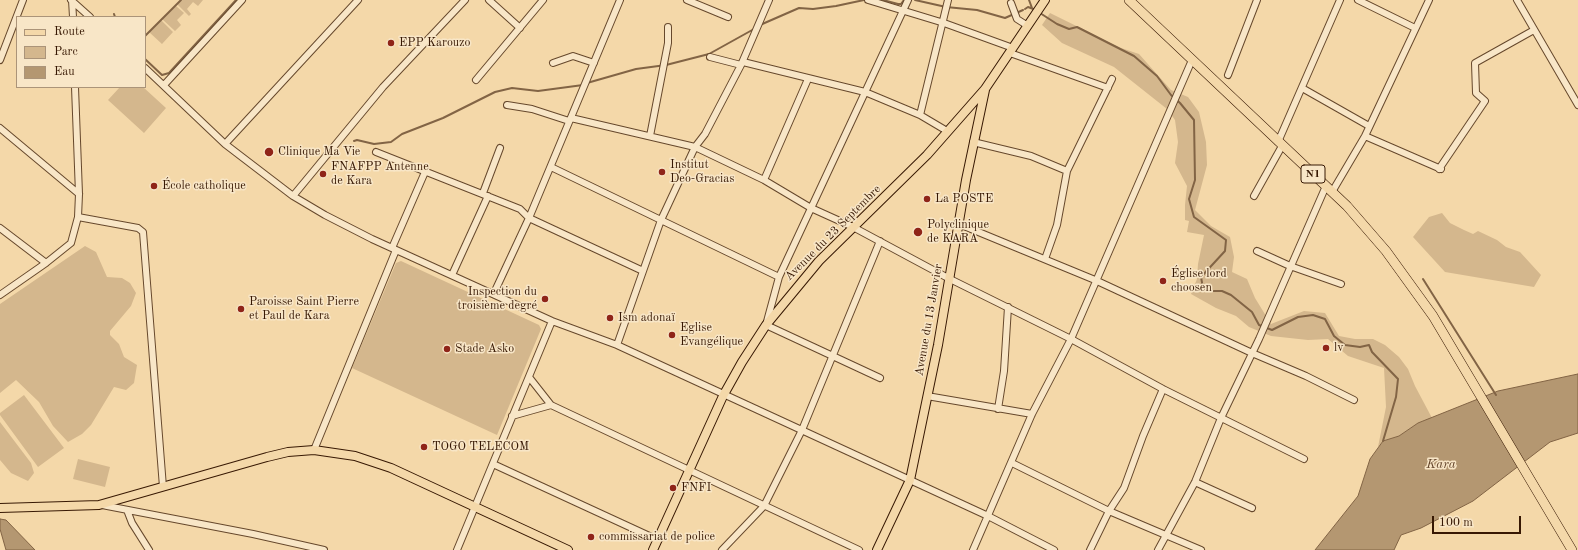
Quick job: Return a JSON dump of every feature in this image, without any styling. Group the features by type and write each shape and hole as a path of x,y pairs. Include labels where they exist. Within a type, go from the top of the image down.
{"highway":[{"name":"N1","path":"1129,0 1329,189 1365,225 1412,284 1433,316 1572,550"}],"main road":[{"name":"Avenue du 23 Septembre","path":"653,550 723,396 742,362 766,325 819,261 927,155 985,89 1045,0"},
{"name":"Avenue du 13 Janvier","path":"877,550 910,480 938,345 948,278 985,89"},
{"path":"1,507 99,505 266,457 288,452 314,450 373,461 568,550"}],"street":[{"path":"16,16 23,0"},
{"path":"72,0 72,16"},
{"path":"72,0 89,16"},
{"path":"164,86 242,0"},
{"path":"224,144 358,0"},
{"path":"293,196 383,87 464,0"},
{"path":"489,0 520,28"},
{"path":"476,80 543,0"},
{"path":"494,293 551,167 620,0"},
{"path":"687,0 728,18"},
{"path":"616,345 661,220 695,147 705,134 742,63 769,0"},
{"path":"868,0 944,23 1108,88"},
{"path":"920,115 944,23 948,0"},
{"path":"1228,75 1257,0"},
{"path":"1254,196 1280,144 1302,88 1340,0"},
{"path":"1358,0 1415,28"},
{"path":"1158,550 1195,482 1290,266 1329,189 1365,136 1429,0"},
{"path":"1517,0 1578,105"},
{"path":"880,378 766,325 779,277 908,1"},
{"path":"1012,3 1017,19 1028,26"},
{"path":"0,60 16,17"},
{"path":"650,136 668,43 668,27"},
{"path":"1365,136 1440,169 1485,101 1476,93 1475,63 1534,30"},
{"path":"0,36 7,39"},
{"path":"554,63 573,56 594,63"},
{"path":"710,57 784,71 865,92 920,115 947,131"},
{"path":"973,550 1032,414 1071,339 1095,280 1192,60"},
{"path":"146,69 224,144 293,196 338,222 552,321 616,345 723,396 802,430 988,516 1054,550"},
{"path":"764,180 808,78"},
{"path":"1045,258 1057,225 1067,171 1112,79"},
{"path":"0,295 46,263 71,243 78,217 79,194 75,88"},
{"path":"1302,88 1369,126"},
{"path":"506,105 532,109 695,147 764,180 811,208 853,227 948,278 1071,339 1163,389 1304,459"},
{"path":"0,128 79,194"},
{"path":"974,142 1031,156 1067,171"},
{"path":"452,275 486,194 500,148"},
{"path":"376,152 425,172 486,194 520,209 529,218 643,271"},
{"path":"551,167 779,277"},
{"path":"314,450 425,172"},
{"path":"78,217 138,228 143,232 163,487"},
{"path":"958,224 1045,258 1095,280 1252,353 1306,376 1354,400"},
{"path":"0,228 46,263"},
{"path":"722,550 764,506 802,430 880,242"},
{"path":"1258,251 1290,266 1341,284"},
{"path":"998,408 1004,371 1008,307"},
{"path":"457,550 552,321"},
{"path":"529,377 551,404 689,471 860,550"},
{"path":"1090,550 1109,511 1124,488 1143,436 1163,389"},
{"path":"927,396 1032,414"},
{"path":"512,416 551,404"},
{"path":"1012,463 1109,511 1167,534 1201,550"},
{"path":"493,464 658,540"},
{"path":"1195,482 1252,508"},
{"path":"99,505 253,534 324,550"},
{"path":"127,510 132,523 149,550"}],"green space":[{"path":"182,0 203,0 198,6 193,2 187,9 191,14 189,16 177,4"},
{"path":"176,6 184,13 177,20 181,25 175,31 162,19"},
{"path":"1050,13 1121,48 1139,54 1171,90 1188,97 1199,112 1206,142 1207,165 1195,210 1211,226 1230,237 1234,257 1232,272 1247,279 1255,298 1271,324 1304,311 1325,313 1339,336 1355,339 1373,339 1385,345 1399,357 1408,369 1432,418 1418,423 1399,436 1383,441 1378,447 1386,407 1384,368 1348,356 1328,339 1308,340 1271,336 1249,327 1236,316 1216,308 1191,294 1197,279 1198,264 1204,235 1187,232 1189,221 1185,220 1185,205 1187,186 1175,163 1178,142 1175,120 1167,109 1114,67 1062,43 1042,25"},
{"path":"161,20 173,32 162,44 149,32"},
{"path":"119,88 144,88 166,108 144,133 108,100"},
{"path":"1442,213 1450,223 1464,230 1473,234 1478,231 1497,240 1506,247 1520,252 1541,275 1534,287 1445,272 1413,237 1429,217"},
{"path":"85,246 96,252 107,277 122,278 130,283 136,293 131,306 110,331 110,335 119,344 124,357 137,365 134,383 126,390 114,387 91,425 82,434 68,442 53,426 39,402 16,380 0,393 0,304"},
{"name":"Stade Asko","path":"401,261 539,325 541,329 497,435 352,368 396,263"},
{"path":"24,395 64,448 38,467 0,415 0,413"},
{"path":"0,422 31,463 34,473 28,481 11,473 0,460"},
{"path":"78,459 110,467 105,487 73,479"}],"water":[{"name":"Kara","path":"1578,374 1578,433 1550,442 1473,501 1421,528 1401,535 1394,550 1315,550 1358,496 1370,459 1383,441 1399,436 1418,423 1498,391"},
{"path":"0,519 6,520 35,550 6,550 0,529"}],"waterway":[{"path":"146,35 181,0"},
{"path":"146,60 162,75 169,73 236,0"},
{"path":"760,25 799,8 813,9 864,0"},
{"path":"883,0 898,4 901,4 904,0"},
{"path":"915,0 946,7 977,10 1005,18 1023,10"},
{"path":"1029,0 1032,8"},
{"path":"1025,9 1028,7 1036,10"},
{"path":"1040,13 1057,24 1069,29 1077,27 1134,56 1157,76 1171,95 1180,103 1194,120 1195,180 1189,199 1194,217 1226,240 1225,251 1201,277 1203,288 1211,291 1222,291 1231,295 1252,312 1259,325 1272,330 1298,317 1313,315 1325,319 1334,336 1345,345 1360,347 1369,345 1372,352 1398,379 1396,397 1383,441"},
{"path":"587,83 636,69 666,65 709,54 754,29"},
{"path":"354,141 357,140 374,144 391,142 402,134 443,118 495,92 512,88 538,91 583,85"},
{"path":"1423,279 1496,395"}],"place":[{"name":"EPP Karouzo","path":"391,43"},
{"name":"Clinique Ma Vie","path":"269,152"},
{"name":"Institut Deo-Gracias","path":"662,172"},
{"name":"FNAFPP Antenne de Kara","path":"323,174"},
{"name":"École catholique","path":"154,186"},
{"name":"La POSTE","path":"927,199"},
{"name":"Polyclinique de KARA","path":"918,232"},
{"name":"Église lord choosen","path":"1163,281"},
{"name":"Inspection du troisième degré","path":"545,299"},
{"name":"Paroisse Saint Pierre et Paul de Kara","path":"241,309"},
{"name":"Ism adonaï","path":"610,318"},
{"name":"Eglise Evangélique","path":"672,335"},
{"name":"lv","path":"1326,348"},
{"name":"Stade Asko","path":"447,349"},
{"name":"TOGO TELECOM","path":"424,447"},
{"name":"FNFI","path":"673,488"},
{"name":"commissariat de police","path":"591,537"}]}
